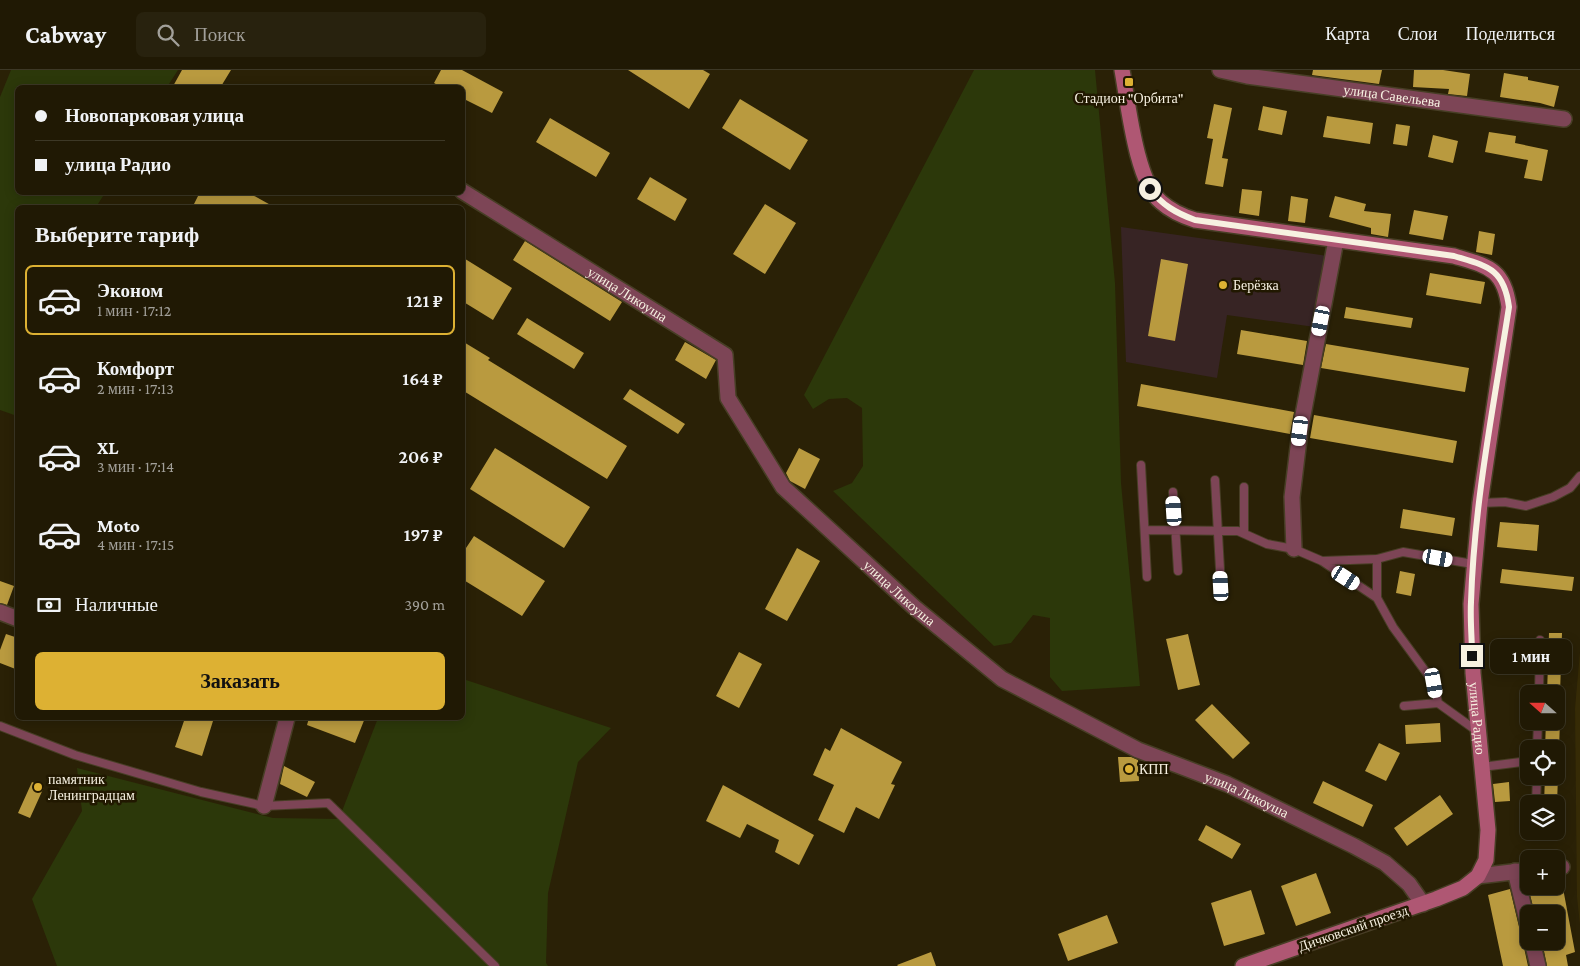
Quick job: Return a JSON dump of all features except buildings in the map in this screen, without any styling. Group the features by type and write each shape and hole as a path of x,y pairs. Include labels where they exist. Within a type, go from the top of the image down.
{"street":[{"path":"1122,70 1136,146 1150,189 1159,202 1179,214 1195,220 1336,240 1300,431 1292,497 1294,549"},
{"name":"улица Савельева","path":"1220,70 1247,76 1564,118"},
{"name":"улица Ликоуша","path":"465,193 725,355 728,398 783,487 914,607 1002,679 1138,750 1227,784 1354,846 1385,863 1409,884 1423,904"},
{"name":"улица Радио","path":"1336,240 1454,256 1484,265 1498,276 1507,290 1509,307 1480,503 1473,564 1471,604 1472,673 1488,830 1486,860 1478,876"},
{"path":"0,612 15,618"},
{"path":"264,806 286,720"},
{"path":"1478,876 1520,870"},
{"name":"Дичковский проезд","path":"1243,966 1423,904 1463,888 1478,876"},
{"path":"1534,950 1538,966"}],"lane":[{"path":"1141,465 1147,577"},
{"path":"1480,503 1505,502 1526,506 1553,497 1570,488 1580,476"},
{"path":"1216,480 1221,586"},
{"path":"1244,487 1244,533"},
{"path":"1173,492 1178,571"},
{"path":"1144,530 1238,531 1268,544 1294,549 1322,561 1377,598 1394,627 1434,683 1438,703"},
{"path":"1322,561 1377,559 1403,552 1473,564"},
{"path":"1377,559 1377,598"},
{"path":"1539,685 1540,640"},
{"path":"1404,706 1438,703 1479,732"},
{"path":"0,726 75,755 201,792 264,806 328,803 494,966"},
{"path":"1482,767 1520,762"}],"shaded area":[{"name":"Берёзка","path":"1121,227 1328,256 1315,327 1227,315 1217,378 1126,362"},
{"path":"1580,652 1580,925 1577,897 1575,708"}],"green space":[{"path":"11,70 178,70 168,85 15,85 15,195 104,195 97,205 15,205 15,415 0,410 0,97"},
{"path":"974,70 1095,70 1115,283 1121,483 1140,686 1062,691 1050,677 1050,618 1033,615 1011,643 994,646 833,491 852,483 863,466 862,408 847,398 829,399 813,409 804,395"},
{"path":"465,680 611,728 578,762 548,893 546,963 548,966 57,966 32,899 82,811 77,768 273,818 339,819 377,720 465,720"}],"place":[{"name":"Стадион \"Орбита\"","path":"1129,82"},
{"name":"Берёзка","path":"1223,285"},
{"name":"КПП","path":"1129,769"},
{"name":"памятник Ленинградцам","path":"38,787"}],"route":[{"path":"1150,189 1159,202 1179,214 1195,220 1454,256 1484,265 1498,276 1507,290 1509,307 1490,425 1474,554 1471,604 1472,656"}]}
